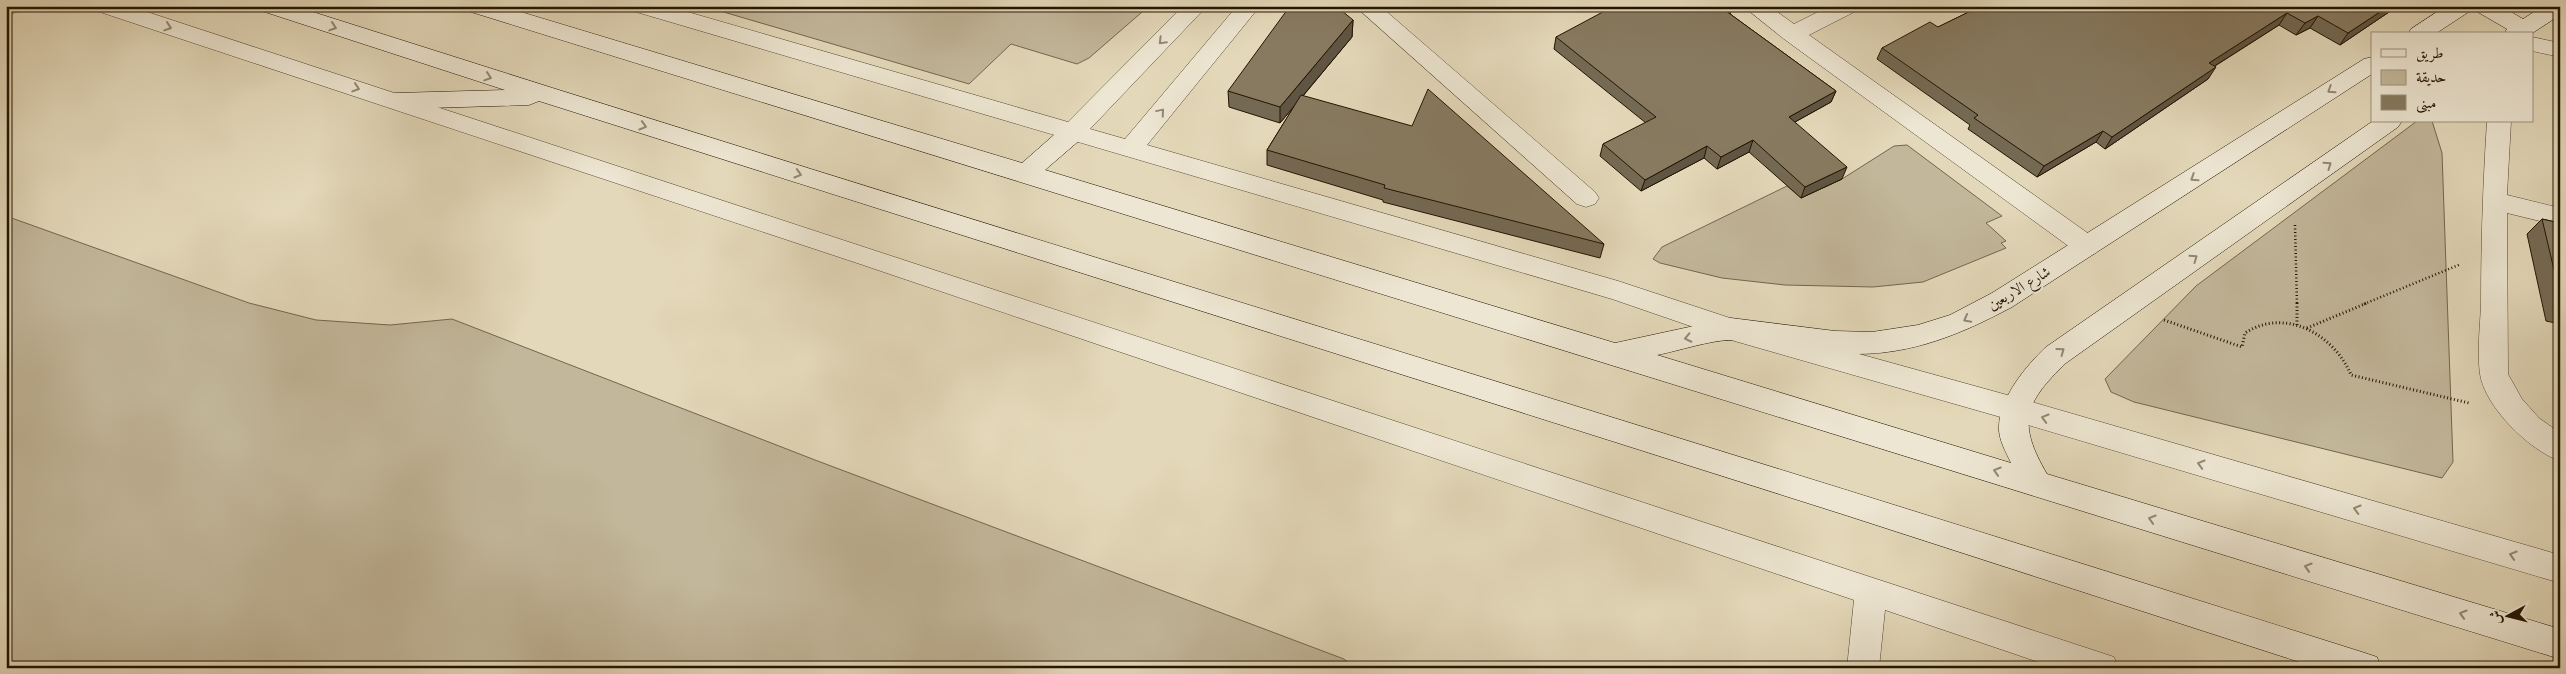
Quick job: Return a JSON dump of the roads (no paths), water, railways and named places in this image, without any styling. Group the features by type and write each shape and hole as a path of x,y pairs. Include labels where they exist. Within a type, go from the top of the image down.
{"main road":[{"path":"6,9 11,6"},
{"path":"105,6 396,100 2102,668"},
{"path":"270,6 550,97 2052,567 2365,668"},
{"path":"476,6 2560,644"},
{"path":"642,6 1618,291 1731,329 2018,410 2560,569"},
{"path":"1026,173 1072,133 1196,6"},
{"path":"1130,150 1249,6"},
{"path":"1366,6 1586,198"},
{"path":"1754,6 2087,246"},
{"path":"1792,34 1848,6"},
{"path":"2422,32 2462,6"},
{"path":"2484,6 2520,32"},
{"path":"2528,32 2559,6"},
{"path":"2534,39 2560,50"},
{"name":"شارع الاربعين","path":"1616,354 1731,329 1835,342 1872,343 1918,336 1959,323 2002,300 2371,65"},
{"path":"396,100 550,97"},
{"path":"2036,483 2023,459 2012,427 2018,410 2038,371 2056,355 2389,122"},
{"path":"2499,122 2494,201 2494,374 2498,391 2512,409 2529,426 2560,449"},
{"path":"2494,201 2560,217"},
{"path":"1863,668 1871,591"}]}
